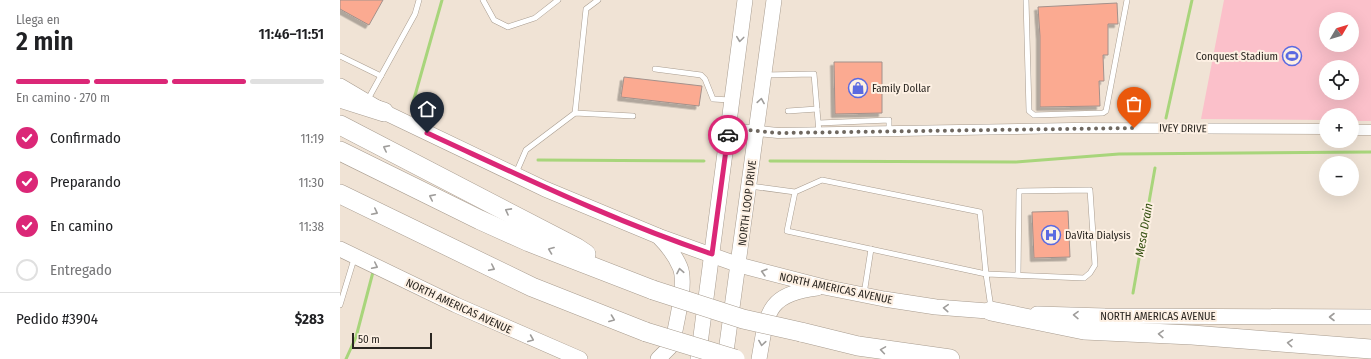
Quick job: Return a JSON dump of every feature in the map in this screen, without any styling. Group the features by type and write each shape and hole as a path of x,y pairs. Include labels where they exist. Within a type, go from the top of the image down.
{"highway":[{"path":"340,98 384,112"},
{"path":"340,125 577,248 613,274"},
{"path":"340,151 480,220 529,242 653,290 743,319 858,346 950,359"},
{"path":"340,194 532,287 646,332 735,359"},
{"path":"991,311 1084,330 1192,335 1371,349"}],"main road":[{"path":"698,359 745,0"},
{"name":"NORTH LOOP DRIVE","path":"725,359 774,0"},
{"name":"NORTH AMERICAS AVENUE","path":"340,86 384,112 590,208 658,236 739,264 824,287 936,307 991,311 1105,316 1371,317"},
{"path":"658,236 672,252 682,273 681,291 673,341 670,347 658,359"},
{"name":"NORTH AMERICAS AVENUE","path":"340,249 456,305 580,359"},
{"path":"759,359 768,314 777,301 798,291 824,287"}],"street":[{"name":"IVEY DRIVE","path":"729,128 778,133 819,128 889,131 1073,128 1319,129"},
{"path":"1359,130 1371,130"}],"lane":[{"path":"366,102 415,14 419,0"},
{"path":"483,0 494,20 508,27 516,26 535,18 558,0"},
{"path":"575,113 586,9 598,0"},
{"path":"1026,0 1029,112 1034,115 1106,111 1128,0"},
{"path":"340,56 381,76"},
{"path":"655,69 701,75 705,79 713,99 733,100"},
{"path":"764,75 814,74 819,128"},
{"path":"788,111 818,109"},
{"path":"515,174 526,150 575,113 633,116"},
{"path":"749,186 795,192 822,180 980,212 991,311"},
{"path":"795,192 787,231 986,274 1084,278 1090,273 1095,265 1090,190 1019,191 1018,275"},
{"path":"864,295 871,249"},
{"path":"340,305 355,256"}],"shaded area":[{"name":"Conquest Stadium","path":"1224,0 1371,0 1371,121 1359,121 1359,108 1319,108 1319,120 1201,119"}],"building":[{"path":"340,0 383,0 369,25 340,9"},
{"path":"1117,3 1118,24 1108,24 1108,55 1103,55 1104,81 1099,81 1100,106 1040,107 1040,36 1038,7"},
{"name":"Family Dollar","path":"834,62 882,62 882,113 835,114"},
{"path":"624,77 702,86 699,106 621,97"},
{"name":"DaVita Dialysis","path":"1068,211 1070,257 1034,258 1032,212"}],"waterway":[{"path":"412,106 442,0"},
{"name":"Mesa Drain","path":"1166,118 1192,0"},
{"path":"770,161 1016,162 1119,154 1371,152"},
{"path":"538,160 704,161"},
{"name":"Mesa Drain","path":"1133,293 1155,168"},
{"path":"346,359 356,337 373,272"}],"way so far":[{"path":"728,135 729,128 778,133 1134,128"}],"place":[{"name":"Conquest Stadium","path":"1292,56"},
{"name":"Family Dollar","path":"858,88"},
{"name":"DaVita Dialysis","path":"1051,235"}],"route":[{"path":"427,133 545,189 658,236 712,254 728,135"}]}
